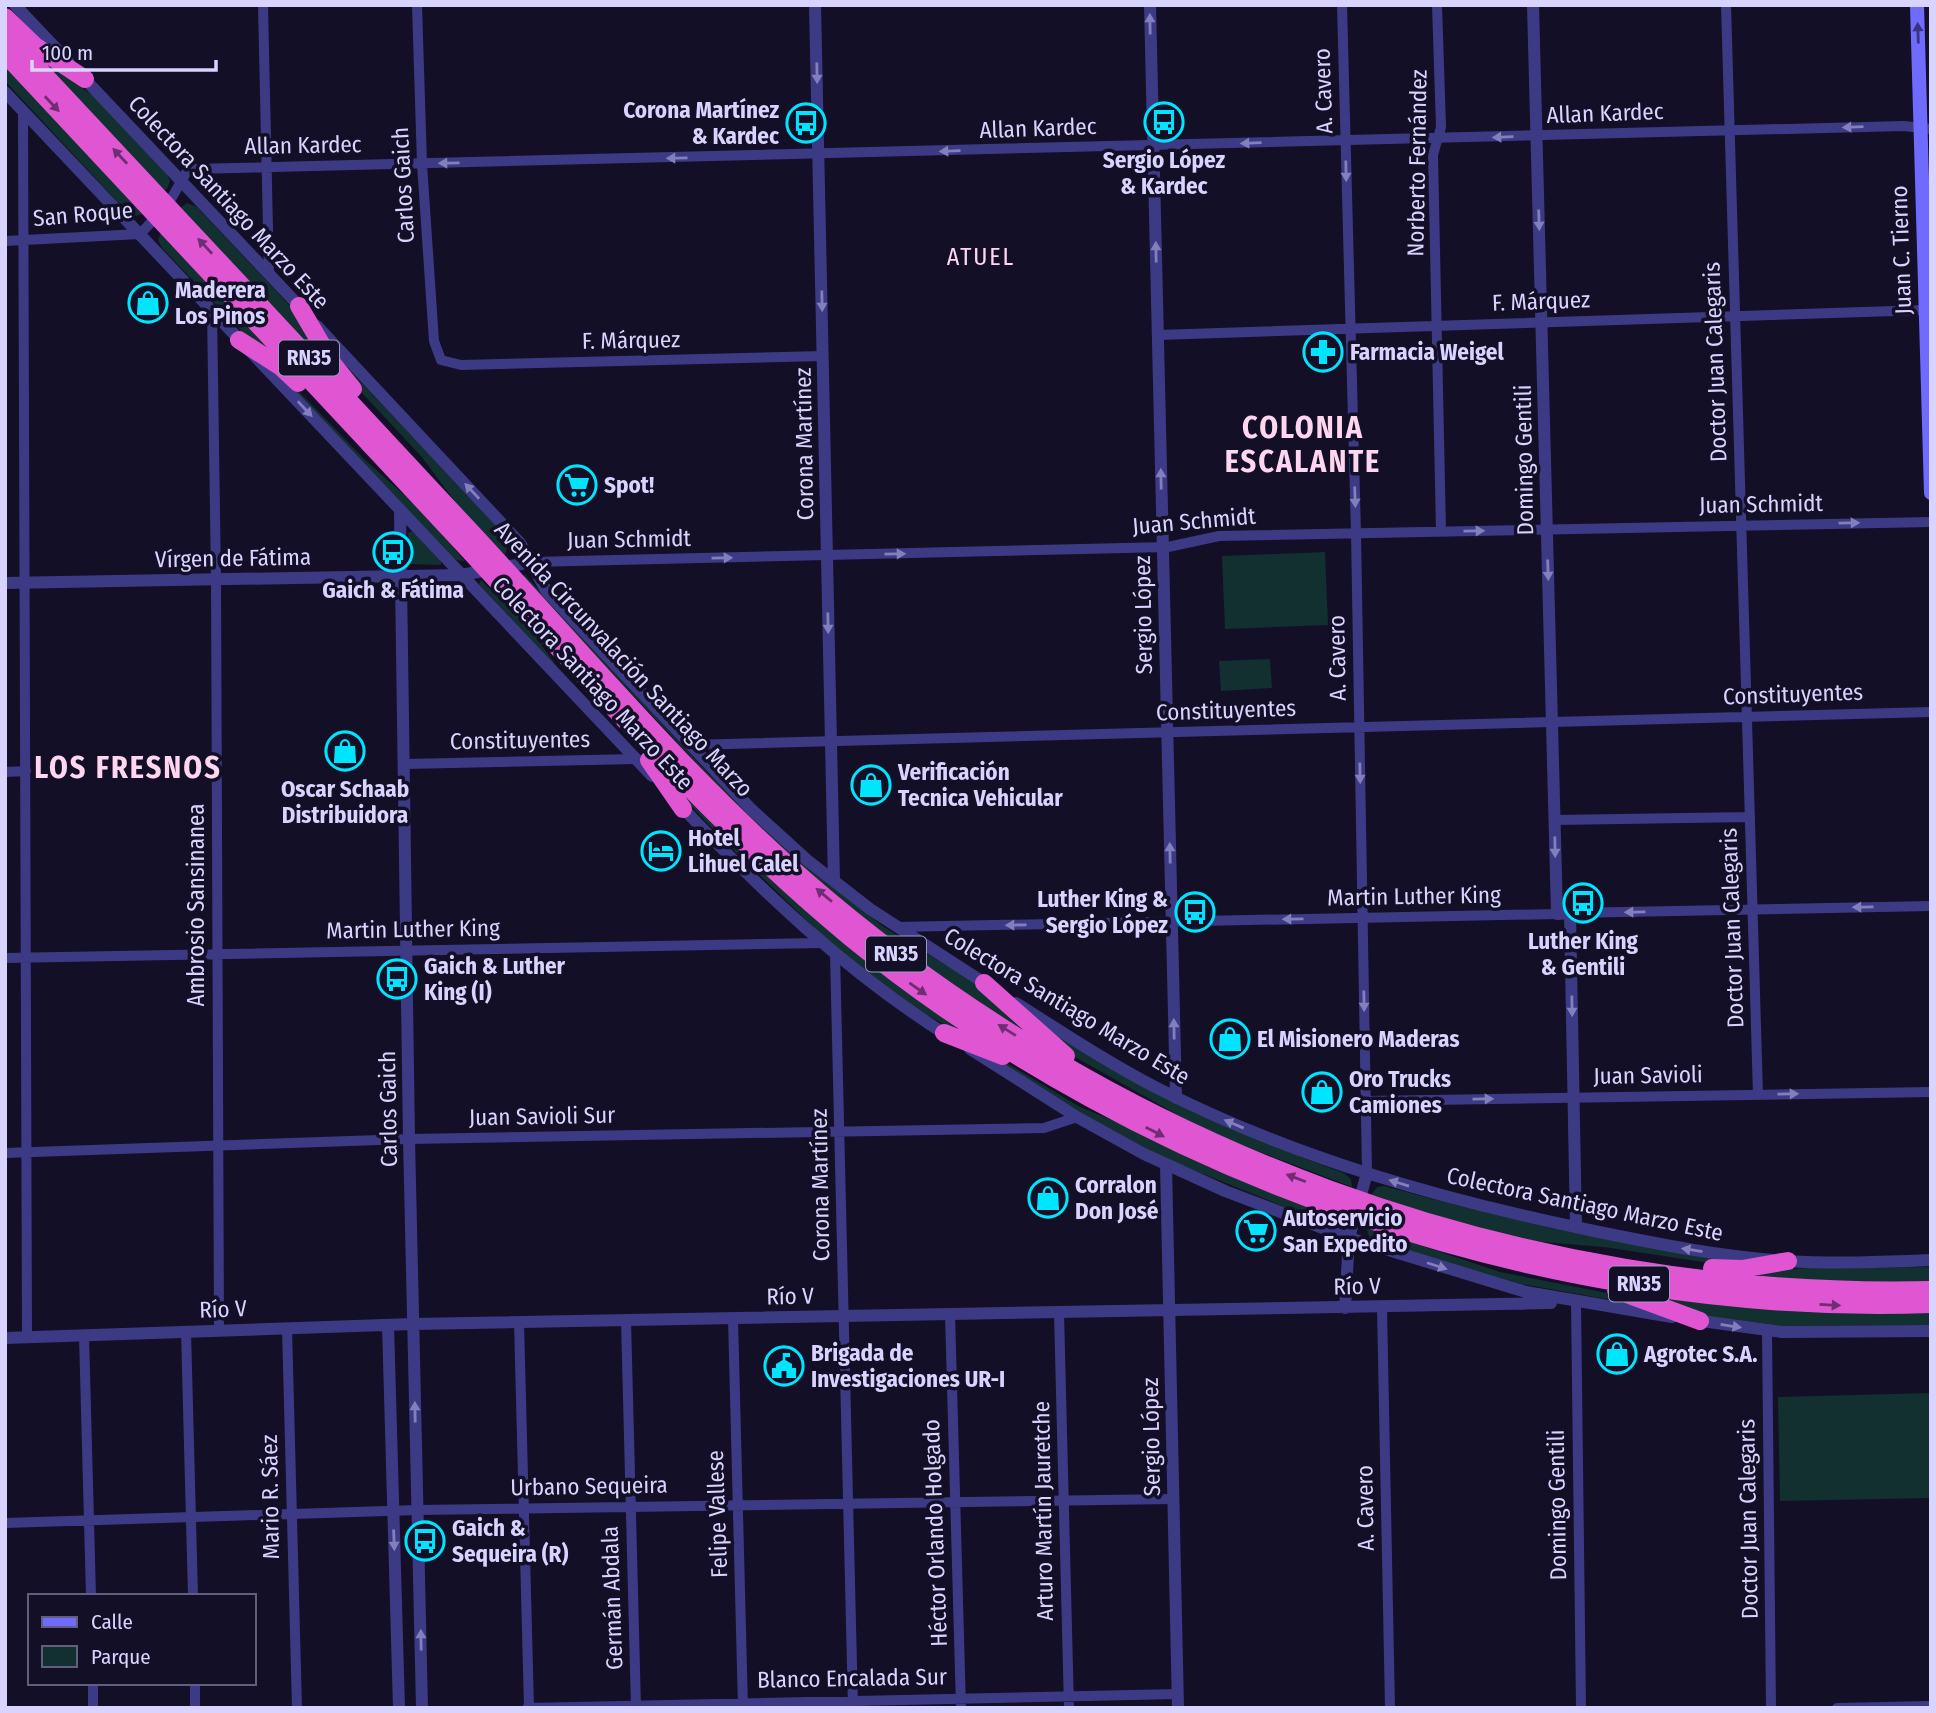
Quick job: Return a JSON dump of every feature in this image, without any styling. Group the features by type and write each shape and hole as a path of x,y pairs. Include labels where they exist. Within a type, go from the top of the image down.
{"highway":[{"path":"5,17 35,46 85,79"},
{"name":"Avenida Circunvalación Santiago Marzo","path":"5,33 422,501 496,569 714,793 845,913 912,966 990,1019 1092,1082 1194,1134 1425,1237 1520,1263 1665,1287 1814,1304 1931,1304"},
{"name":"Avenida Circunvalación Santiago Marzo","path":"5,54 162,211 452,511 534,620 704,804 822,914 950,1011 1116,1112 1239,1171 1358,1208 1543,1252 1665,1273 1775,1286 1862,1291 1931,1290"},
{"path":"299,306 333,364 418,460 452,511"},
{"path":"239,340 289,374 360,448 422,501"},
{"path":"534,620 568,672 653,764 683,809"},
{"path":"984,983 1066,1056 1154,1104 1194,1134"},
{"path":"944,1033 993,1051 1075,1099 1116,1112"},
{"path":"1425,1237 1513,1270 1624,1291 1700,1321"},
{"path":"1543,1252 1596,1251 1733,1269 1788,1261"}],"main road":[{"name":"Juan C. Tierno","path":"1917,5 1926,128 1926,310 1931,493"}],"street":[{"name":"Colectora Santiago Marzo Este","path":"15,5 520,543 547,592 751,809 834,881 897,927 1093,1052 1176,1098 1289,1147 1367,1173 1493,1210 1676,1247 1788,1261 1931,1260"},
{"path":"263,5 269,274"},
{"name":"Carlos Gaich","path":"417,5 422,164 434,341 441,359"},
{"name":"Corona Martínez","path":"816,5 834,881"},
{"name":"Sergio López","path":"1150,5 1176,1098"},
{"name":"A. Cavero","path":"1342,5 1356,533 1367,1173 1349,1238 1345,1308"},
{"name":"Norberto Fernández","path":"1437,5 1441,122 1433,155 1441,531"},
{"name":"Domingo Gentili","path":"1533,5 1555,820 1573,1098 1576,1227"},
{"name":"Doctor Juan Calegaris","path":"1726,5 1758,1095"},
{"name":"Colectora Santiago Marzo Este","path":"5,92 683,809 822,943 944,1033 1077,1117 1166,1165 1349,1238 1491,1283 1576,1302 1766,1331 1931,1331"},
{"path":"23,111 27,1337"},
{"name":"Allan Kardec","path":"184,183 186,173 194,169 1926,128"},
{"name":"San Roque","path":"5,241 140,234 184,183"},
{"name":"F. Márquez","path":"1158,335 1926,310"},
{"name":"Ambrosio Sansinanea","path":"212,311 216,579 219,1330"},
{"name":"F. Márquez","path":"441,359 461,365 823,356"},
{"name":"Carlos Gaich","path":"400,510 409,1139 422,1708"},
{"name":"Juan Schmidt","path":"461,575 532,562 1163,547 1219,536 1931,522"},
{"name":"Vírgen de Fátima","path":"5,583 461,575"},
{"name":"Constituyentes","path":"690,745 1931,712"},
{"name":"Constituyentes","path":"405,764 636,759"},
{"path":"5,772 26,771"},
{"path":"1555,820 1750,817"},
{"name":"Martin Luther King","path":"897,927 1931,906"},
{"name":"Martin Luther King","path":"5,958 822,943"},
{"name":"Corona Martínez","path":"835,954 853,1704"},
{"name":"Juan Savioli","path":"1366,1101 1931,1092"},
{"name":"Juan Savioli Sur","path":"5,1153 409,1139 1044,1128 1077,1117"},
{"name":"Sergio López","path":"1166,1165 1178,1708"},
{"name":"Domingo Gentili","path":"1576,1302 1581,1708"},
{"name":"Río V","path":"5,1338 413,1324 1576,1302"},
{"name":"A. Cavero","path":"1382,1307 1390,1708"},
{"name":"Arturo Martín Jauretche","path":"1059,1312 1069,1708"},
{"name":"Héctor Orlando Holgado","path":"950,1314 961,1703"},
{"name":"Felipe Vallese","path":"733,1318 743,1704"},
{"name":"Germán Abdala","path":"626,1320 636,1706"},
{"path":"519,1322 529,1708"},
{"path":"388,1325 398,1708"},
{"name":"Mario R. Sáez","path":"287,1328 297,1708"},
{"path":"186,1331 193,1594"},
{"name":"Doctor Juan Calegaris","path":"1766,1331 1771,1708"},
{"path":"84,1335 91,1594"},
{"name":"Urbano Sequeira","path":"5,1523 417,1510 1174,1499"},
{"path":"93,1685 93,1708"},
{"path":"195,1685 195,1708"},
{"name":"Blanco Encalada Sur","path":"529,1708 961,1703 1069,1696 1178,1694"},
{"path":"1837,1708 1931,1706"}],"green space":[{"path":"37,55 96,98 167,174 170,181 167,189 164,190"},
{"path":"5,64 144,214 135,216 127,212 5,81"},
{"path":"187,203 197,207 292,308 324,362 180,208"},
{"path":"161,232 292,373 242,332 162,248 158,240"},
{"path":"332,352 505,534 508,544 505,555 459,507 421,456 346,376"},
{"path":"288,380 364,459 421,510 465,561 456,560 286,381"},
{"path":"412,531 441,561 441,565 410,564 408,533"},
{"path":"1325,552 1328,625 1225,629 1222,556"},
{"path":"521,575 525,575 708,773 817,875 884,927 973,982 1038,1038 969,998 861,919 744,814"},
{"path":"481,580 531,630 558,668 479,584"},
{"path":"1270,659 1272,688 1221,691 1219,661"},
{"path":"666,776 982,1040 923,1013 868,974 816,929 742,858 702,818"},
{"path":"1045,1028 1117,1071 1228,1127 1344,1173 1351,1179 1352,1187 1208,1132 1075,1057"},
{"path":"985,1050 1080,1107 1144,1133 1212,1168 1342,1220 1335,1225 1327,1224 1164,1158 1082,1113 983,1052"},
{"path":"1384,1186 1562,1230 1651,1248 1742,1262 1703,1262 1495,1234 1371,1195 1377,1187"},
{"path":"1366,1227 1500,1272 1612,1294 1646,1306 1521,1284 1370,1239"},
{"path":"1931,1267 1931,1284 1765,1278 1744,1273 1805,1268"},
{"path":"1646,1292 1820,1311 1931,1311 1931,1325 1777,1326 1712,1318"},
{"path":"1931,1393 1931,1498 1780,1501 1778,1397"}],"place":[{"name":"Sergio López & Kardec","path":"1164,122"},
{"name":"Corona Martínez & Kardec","path":"806,123"},
{"name":"Maderera Los Pinos","path":"148,303"},
{"name":"Farmacia Weigel","path":"1323,352"},
{"name":"Spot!","path":"577,485"},
{"name":"Gaich & Fátima","path":"393,552"},
{"name":"Oscar Schaab Distribuidora","path":"345,751"},
{"name":"Verificación Tecnica Vehicular","path":"871,785"},
{"name":"Hotel Lihuel Calel","path":"661,851"},
{"name":"Luther King & Gentili","path":"1583,903"},
{"name":"Luther King & Sergio López","path":"1195,912"},
{"name":"Gaich & Luther King (I)","path":"397,979"},
{"name":"El Misionero Maderas","path":"1230,1039"},
{"name":"Oro Trucks Camiones","path":"1322,1092"},
{"name":"Corralon Don José","path":"1048,1198"},
{"name":"Autoservicio San Expedito","path":"1256,1231"},
{"name":"Agrotec S.A.","path":"1617,1354"},
{"name":"Brigada de Investigaciones UR-I","path":"784,1366"},
{"name":"Gaich & Sequeira (R)","path":"425,1541"}],"district":[{"name":"ATUEL","path":"981,257"},
{"name":"COLONIA ESCALANTE","path":"1303,445"},
{"name":"LOS FRESNOS","path":"128,768"}]}
